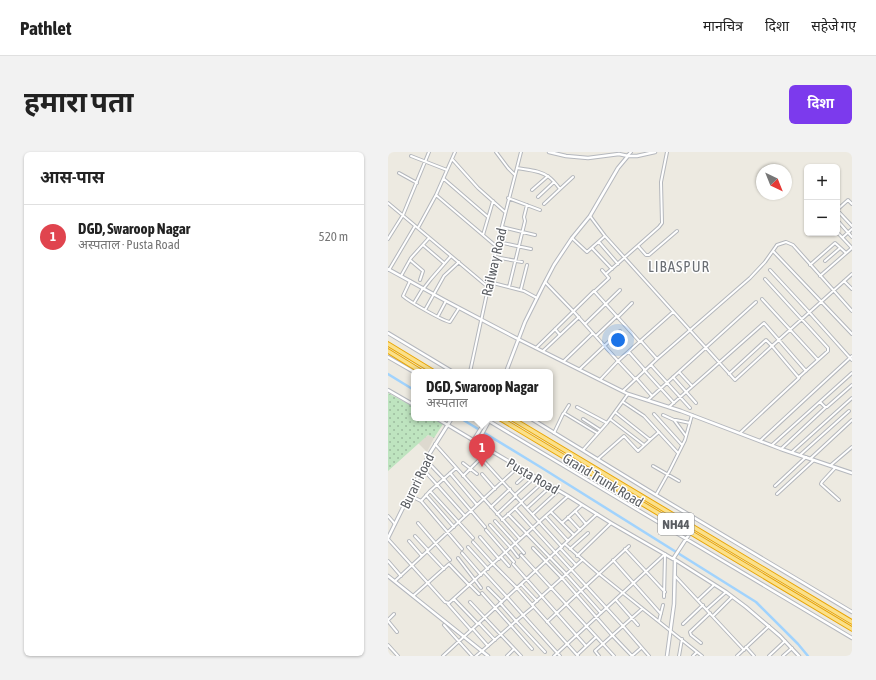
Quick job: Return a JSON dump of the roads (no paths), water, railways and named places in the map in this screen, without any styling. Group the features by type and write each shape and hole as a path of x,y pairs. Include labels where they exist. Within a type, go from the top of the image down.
{"highway":[{"path":"388,344 429,369"},
{"path":"388,352 417,369"},
{"name":"Grand Trunk Road","path":"504,421 852,629"},
{"name":"Grand Trunk Road","path":"516,421 852,622"}],"main road":[{"path":"549,152 572,157 588,158 613,154 637,156 655,152"},
{"path":"507,369 518,339 554,265 572,238 590,216 618,168 628,156"},
{"path":"388,269 481,320 543,352 601,379 628,394 692,415 760,441 852,473"},
{"path":"388,333 448,369"},
{"path":"388,357 411,370"},
{"path":"408,364 412,369"},
{"path":"388,390 411,403"},
{"name":"Pusta Road","path":"442,421 665,555 675,558 726,592 758,616 799,656"},
{"name":"Burari Road","path":"388,539 426,460 450,421"},
{"path":"473,441 486,421"},
{"path":"477,443 488,421"},
{"path":"490,421 852,638"},
{"path":"535,421 852,612"},
{"path":"667,656 674,604 675,558 690,532"},
{"path":"388,576 488,656"}],"street":[{"path":"388,240 402,215 429,152"},
{"path":"418,228 444,179 455,152"},
{"path":"496,152 508,168 515,174"},
{"name":"Railway Road","path":"471,369 508,198 521,152"},
{"path":"628,156 631,152"},
{"path":"607,273 662,223 662,182 667,152"},
{"path":"411,156 447,170"},
{"path":"452,159 469,179 505,212"},
{"path":"516,168 538,172 548,176 560,189"},
{"path":"399,173 417,182"},
{"path":"532,190 548,176"},
{"path":"544,204 573,178"},
{"path":"444,179 488,217"},
{"path":"538,197 554,182"},
{"path":"436,195 497,247"},
{"path":"508,198 540,210"},
{"path":"840,207 848,200 852,204"},
{"path":"483,236 493,201"},
{"path":"388,203 488,287"},
{"path":"509,287 525,221 524,217 527,205"},
{"path":"840,213 852,227 842,238"},
{"path":"590,216 605,236 735,380 852,274"},
{"path":"840,223 852,237"},
{"path":"388,269 415,226"},
{"path":"502,227 535,235"},
{"path":"638,246 646,255 649,255 677,230"},
{"path":"572,238 586,252 588,252 605,236"},
{"path":"820,276 852,248 840,236"},
{"path":"401,276 410,260 430,238"},
{"path":"498,242 531,249"},
{"path":"598,242 618,264"},
{"path":"623,391 690,329 750,278 765,262 777,245 786,242 792,245 852,311"},
{"path":"810,265 835,242 846,253"},
{"path":"423,245 444,263"},
{"path":"592,248 612,269"},
{"path":"825,261 840,248"},
{"path":"773,251 852,334"},
{"path":"413,303 431,278 451,256"},
{"path":"495,257 522,262"},
{"path":"410,260 423,271 420,280"},
{"path":"425,310 444,276 459,262"},
{"path":"521,290 527,265"},
{"path":"536,348 609,278 602,270"},
{"path":"760,441 851,358 770,270"},
{"path":"740,433 828,350 828,348 766,279"},
{"path":"410,281 403,296 425,310 450,322 459,308"},
{"path":"844,281 852,290"},
{"path":"489,282 521,290 530,293 537,298"},
{"path":"545,282 652,396"},
{"path":"585,324 620,290"},
{"path":"595,291 657,359"},
{"path":"762,299 818,360"},
{"path":"438,316 446,301"},
{"path":"648,400 756,302"},
{"path":"596,336 632,304"},
{"path":"601,379 618,361 674,312"},
{"path":"543,352 579,317"},
{"path":"669,407 764,323 806,371"},
{"path":"555,329 560,335"},
{"path":"580,369 620,331"},
{"path":"564,361 593,333"},
{"path":"730,374 766,340 799,377"},
{"path":"629,352 674,403"},
{"path":"650,365 690,408"},
{"path":"679,372 692,386"},
{"path":"772,445 852,373"},
{"path":"673,377 696,403"},
{"path":"781,448 852,384"},
{"path":"583,450 607,423 628,394"},
{"path":"792,452 852,398"},
{"path":"623,402 644,416 678,453"},
{"path":"820,402 826,407"},
{"path":"554,433 569,405"},
{"path":"577,407 607,423"},
{"path":"800,455 850,411"},
{"path":"615,412 650,440"},
{"path":"564,414 597,433"},
{"path":"654,414 682,445"},
{"path":"663,415 674,420 690,423"},
{"path":"656,495 682,445 692,415"},
{"path":"582,419 600,430"},
{"path":"610,419 644,445"},
{"path":"674,420 686,436"},
{"path":"777,494 852,420"},
{"path":"598,459 624,436 638,451 659,432"},
{"path":"435,444 520,539"},
{"path":"831,466 852,447"},
{"path":"477,452 533,514 576,565"},
{"path":"775,486 806,457"},
{"path":"463,476 481,458"},
{"path":"426,460 506,552 526,580 586,646"},
{"path":"463,463 477,474"},
{"path":"653,466 679,481"},
{"path":"395,581 518,467"},
{"path":"836,467 821,484 839,500"},
{"path":"422,468 465,516"},
{"path":"421,501 456,468"},
{"path":"450,473 477,505"},
{"path":"517,483 528,473"},
{"path":"482,474 495,489"},
{"path":"497,514 535,477"},
{"path":"502,520 543,482"},
{"path":"527,508 551,486"},
{"path":"491,507 510,489"},
{"path":"533,514 559,490"},
{"path":"430,491 473,538"},
{"path":"409,495 421,501 462,549"},
{"path":"426,495 454,527"},
{"path":"448,603 450,603 568,496"},
{"path":"562,522 582,505"},
{"path":"515,508 649,656"},
{"path":"551,511 574,535"},
{"path":"574,511 586,524"},
{"path":"508,514 601,613"},
{"path":"443,656 447,655 459,641 597,514"},
{"path":"388,516 395,524"},
{"path":"546,516 568,541"},
{"path":"568,517 580,530"},
{"path":"495,521 524,552"},
{"path":"418,523 450,560"},
{"path":"577,556 611,523"},
{"path":"490,525 518,556"},
{"path":"570,549 588,533"},
{"path":"415,536 444,569"},
{"path":"480,537 509,566"},
{"path":"388,539 445,602 448,603 488,646"},
{"path":"409,542 422,556"},
{"path":"473,542 517,588 577,655 596,637"},
{"path":"565,544 577,556 702,656"},
{"path":"547,622 598,573 629,546"},
{"path":"468,547 488,569"},
{"path":"533,548 632,656 642,648"},
{"path":"625,549 665,592"},
{"path":"462,553 481,575"},
{"path":"521,555 614,656"},
{"path":"554,656 665,555"},
{"path":"664,597 665,555"},
{"path":"458,558 481,588"},
{"path":"476,656 533,606 582,560"},
{"path":"613,560 661,614"},
{"path":"388,562 401,576"},
{"path":"413,596 448,564 450,564 495,608 532,650"},
{"path":"484,572 560,656"},
{"path":"675,576 745,649 754,656"},
{"path":"521,584 537,601"},
{"path":"698,600 714,585"},
{"path":"488,588 545,652"},
{"path":"707,609 726,592"},
{"path":"713,616 732,597"},
{"path":"454,599 495,640"},
{"path":"616,600 638,625"},
{"path":"470,602 521,656"},
{"path":"659,621 663,605"},
{"path":"683,624 703,605"},
{"path":"599,656 595,651 642,609"},
{"path":"701,642 691,635 690,632 710,613"},
{"path":"394,614 388,621 398,632"},
{"path":"444,625 472,656"},
{"path":"737,656 769,626"},
{"path":"679,656 682,639"},
{"path":"769,656 785,641"},
{"path":"388,645 398,656"},
{"path":"783,656 792,648"},
{"path":"507,656 514,649"},
{"path":"693,656 697,652"}],"waterway":[{"path":"388,374 411,388"},
{"path":"465,421 756,602 808,656"}],"place":[{"name":"DGD, Swaroop Nagar","path":"482,467"}],"district":[{"name":"LIBASPUR","path":"679,266"}]}
